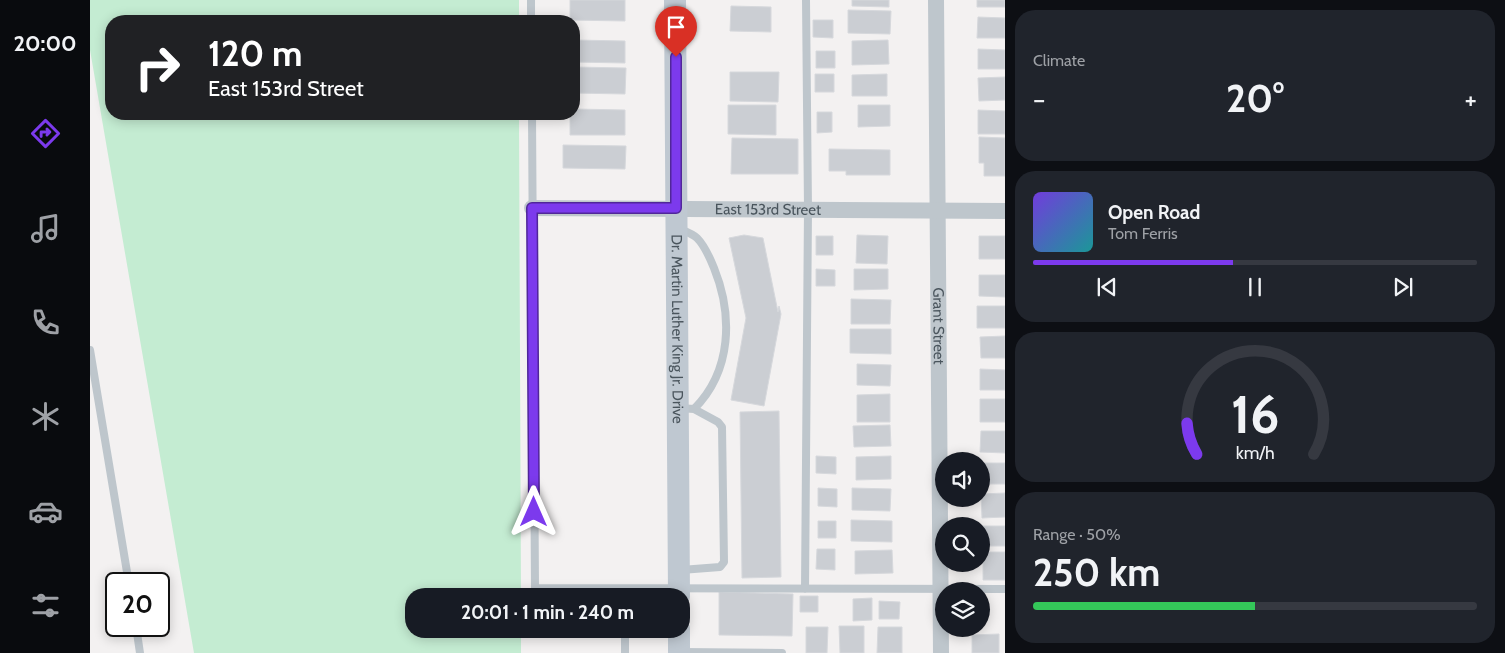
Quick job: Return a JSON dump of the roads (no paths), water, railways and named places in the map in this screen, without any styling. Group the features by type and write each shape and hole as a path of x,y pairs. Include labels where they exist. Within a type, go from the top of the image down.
{"street":[{"name":"Dr. Martin Luther King Jr. Drive","path":"675,0 676,218 686,408 679,585"},
{"name":"Grant Street","path":"936,0 940,582"},
{"name":"East 153rd Street","path":"532,208 676,218 808,209 1005,211"},
{"name":"Grant Street","path":"941,637 941,653"},
{"path":"679,638 679,653"}],"lane":[{"path":"531,0 531,15"},
{"path":"805,589 808,209 806,0"},
{"path":"532,120 535,588 679,585 805,589 935,589"},
{"path":"676,218 697,237 710,258 724,291 728,319 726,344 717,378 710,391 686,408"},
{"path":"90,350 127,572"},
{"path":"679,585 720,567 724,562 722,428 718,422 686,408"},
{"path":"990,589 1005,589"},
{"path":"138,637 140,653"},
{"path":"624,638 625,653"},
{"path":"679,653 782,653"}]}
